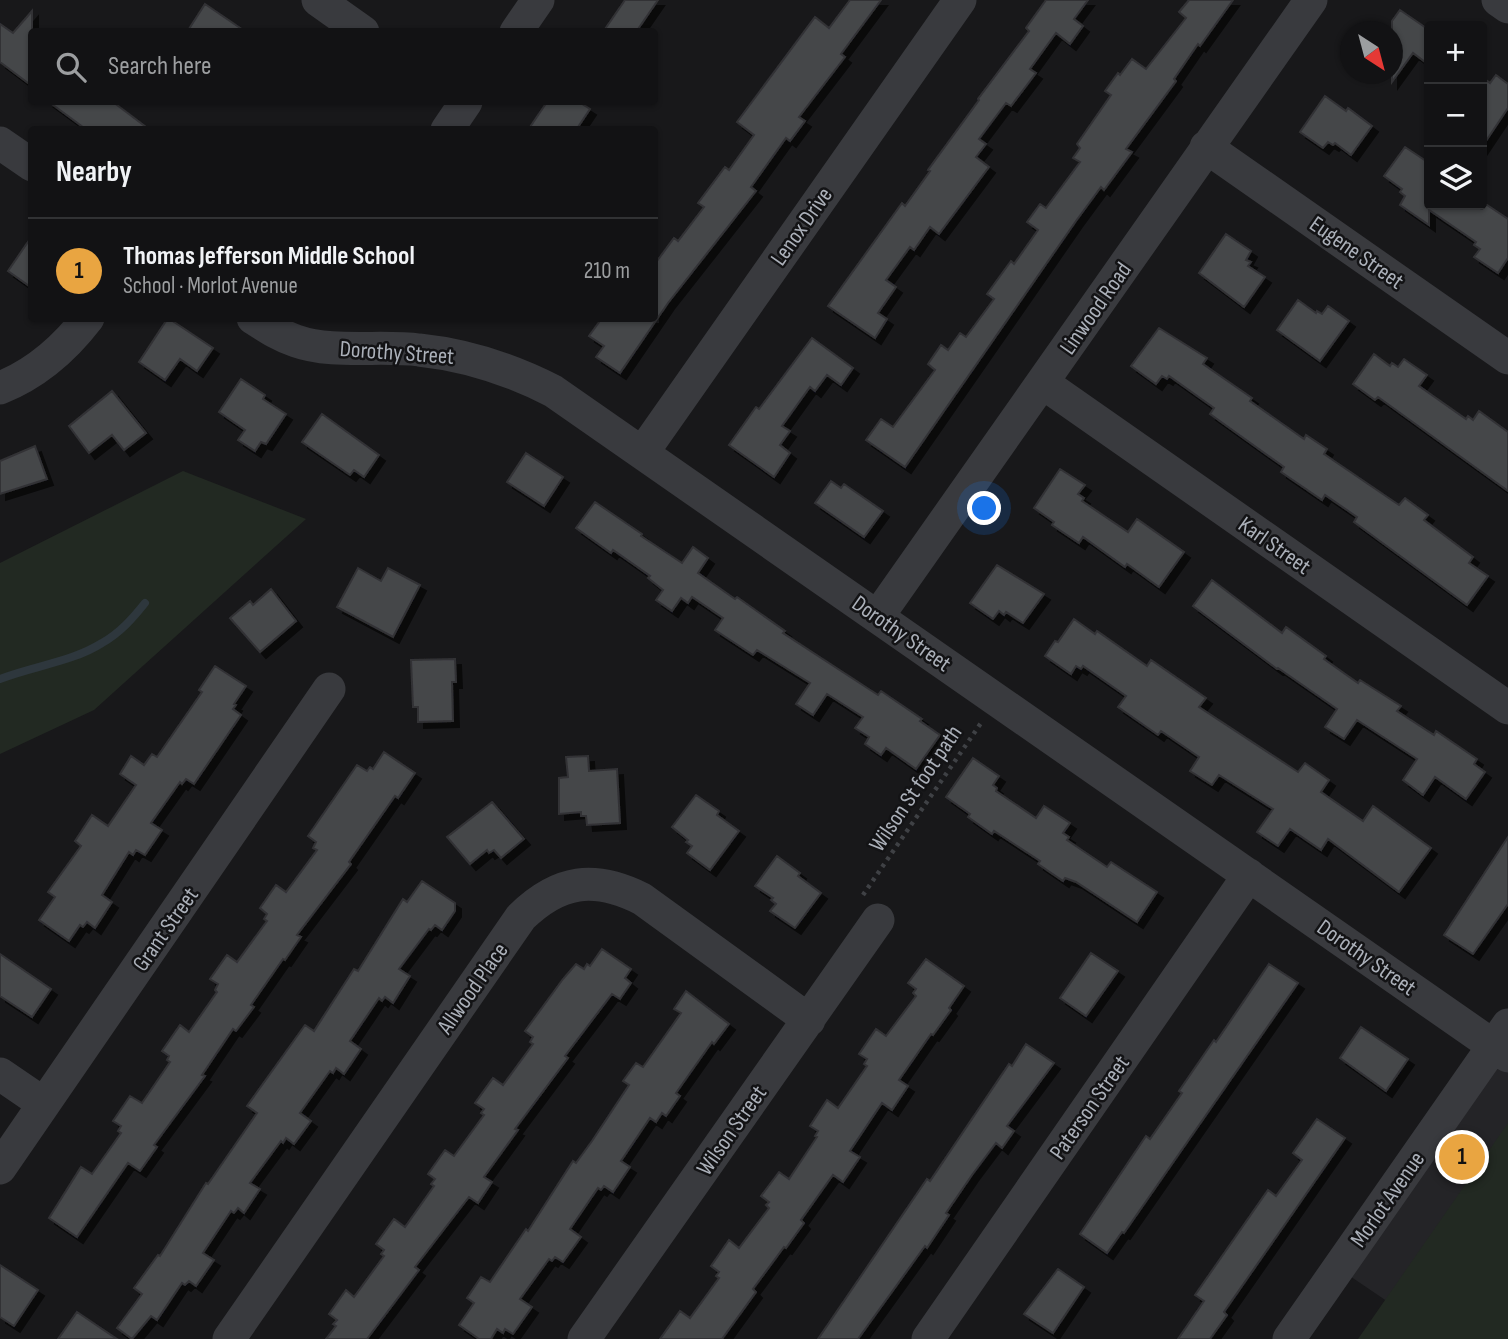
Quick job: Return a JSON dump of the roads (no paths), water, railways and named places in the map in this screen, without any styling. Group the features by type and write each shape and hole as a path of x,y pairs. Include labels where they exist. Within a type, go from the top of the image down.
{"street":[{"path":"318,0 357,28"},
{"path":"519,28 538,0"},
{"name":"Lenox Drive","path":"643,452 960,0"},
{"name":"Linwood Road","path":"878,616 1311,0"},
{"path":"1498,0 1508,7"},
{"path":"0,143 28,162"},
{"name":"Eugene Street","path":"1206,147 1508,358"},
{"path":"0,388 43,364 73,337 85,322"},
{"name":"Dorothy Street","path":"271,322 306,330 321,347 418,349 491,363 553,391 1249,875 1503,1042"},
{"name":"Karl Street","path":"1043,383 1508,708"},
{"name":"Grant Street","path":"0,1168 330,689"},
{"name":"Paterson Street","path":"928,1339 1249,875"},
{"name":"Allwood Place","path":"229,1339 521,917 539,900 559,889 600,883 622,889 642,899 809,1020"},
{"name":"Wilson Street","path":"584,1339 809,1020 870,908"},
{"name":"Morlot Avenue","path":"1289,1339 1503,1042"},
{"path":"0,1074 44,1104"}],"waterway":[{"path":"0,679 90,649 120,630 145,603"}],"place":[{"name":"Thomas Jefferson Middle School","path":"1462,1157"}]}
